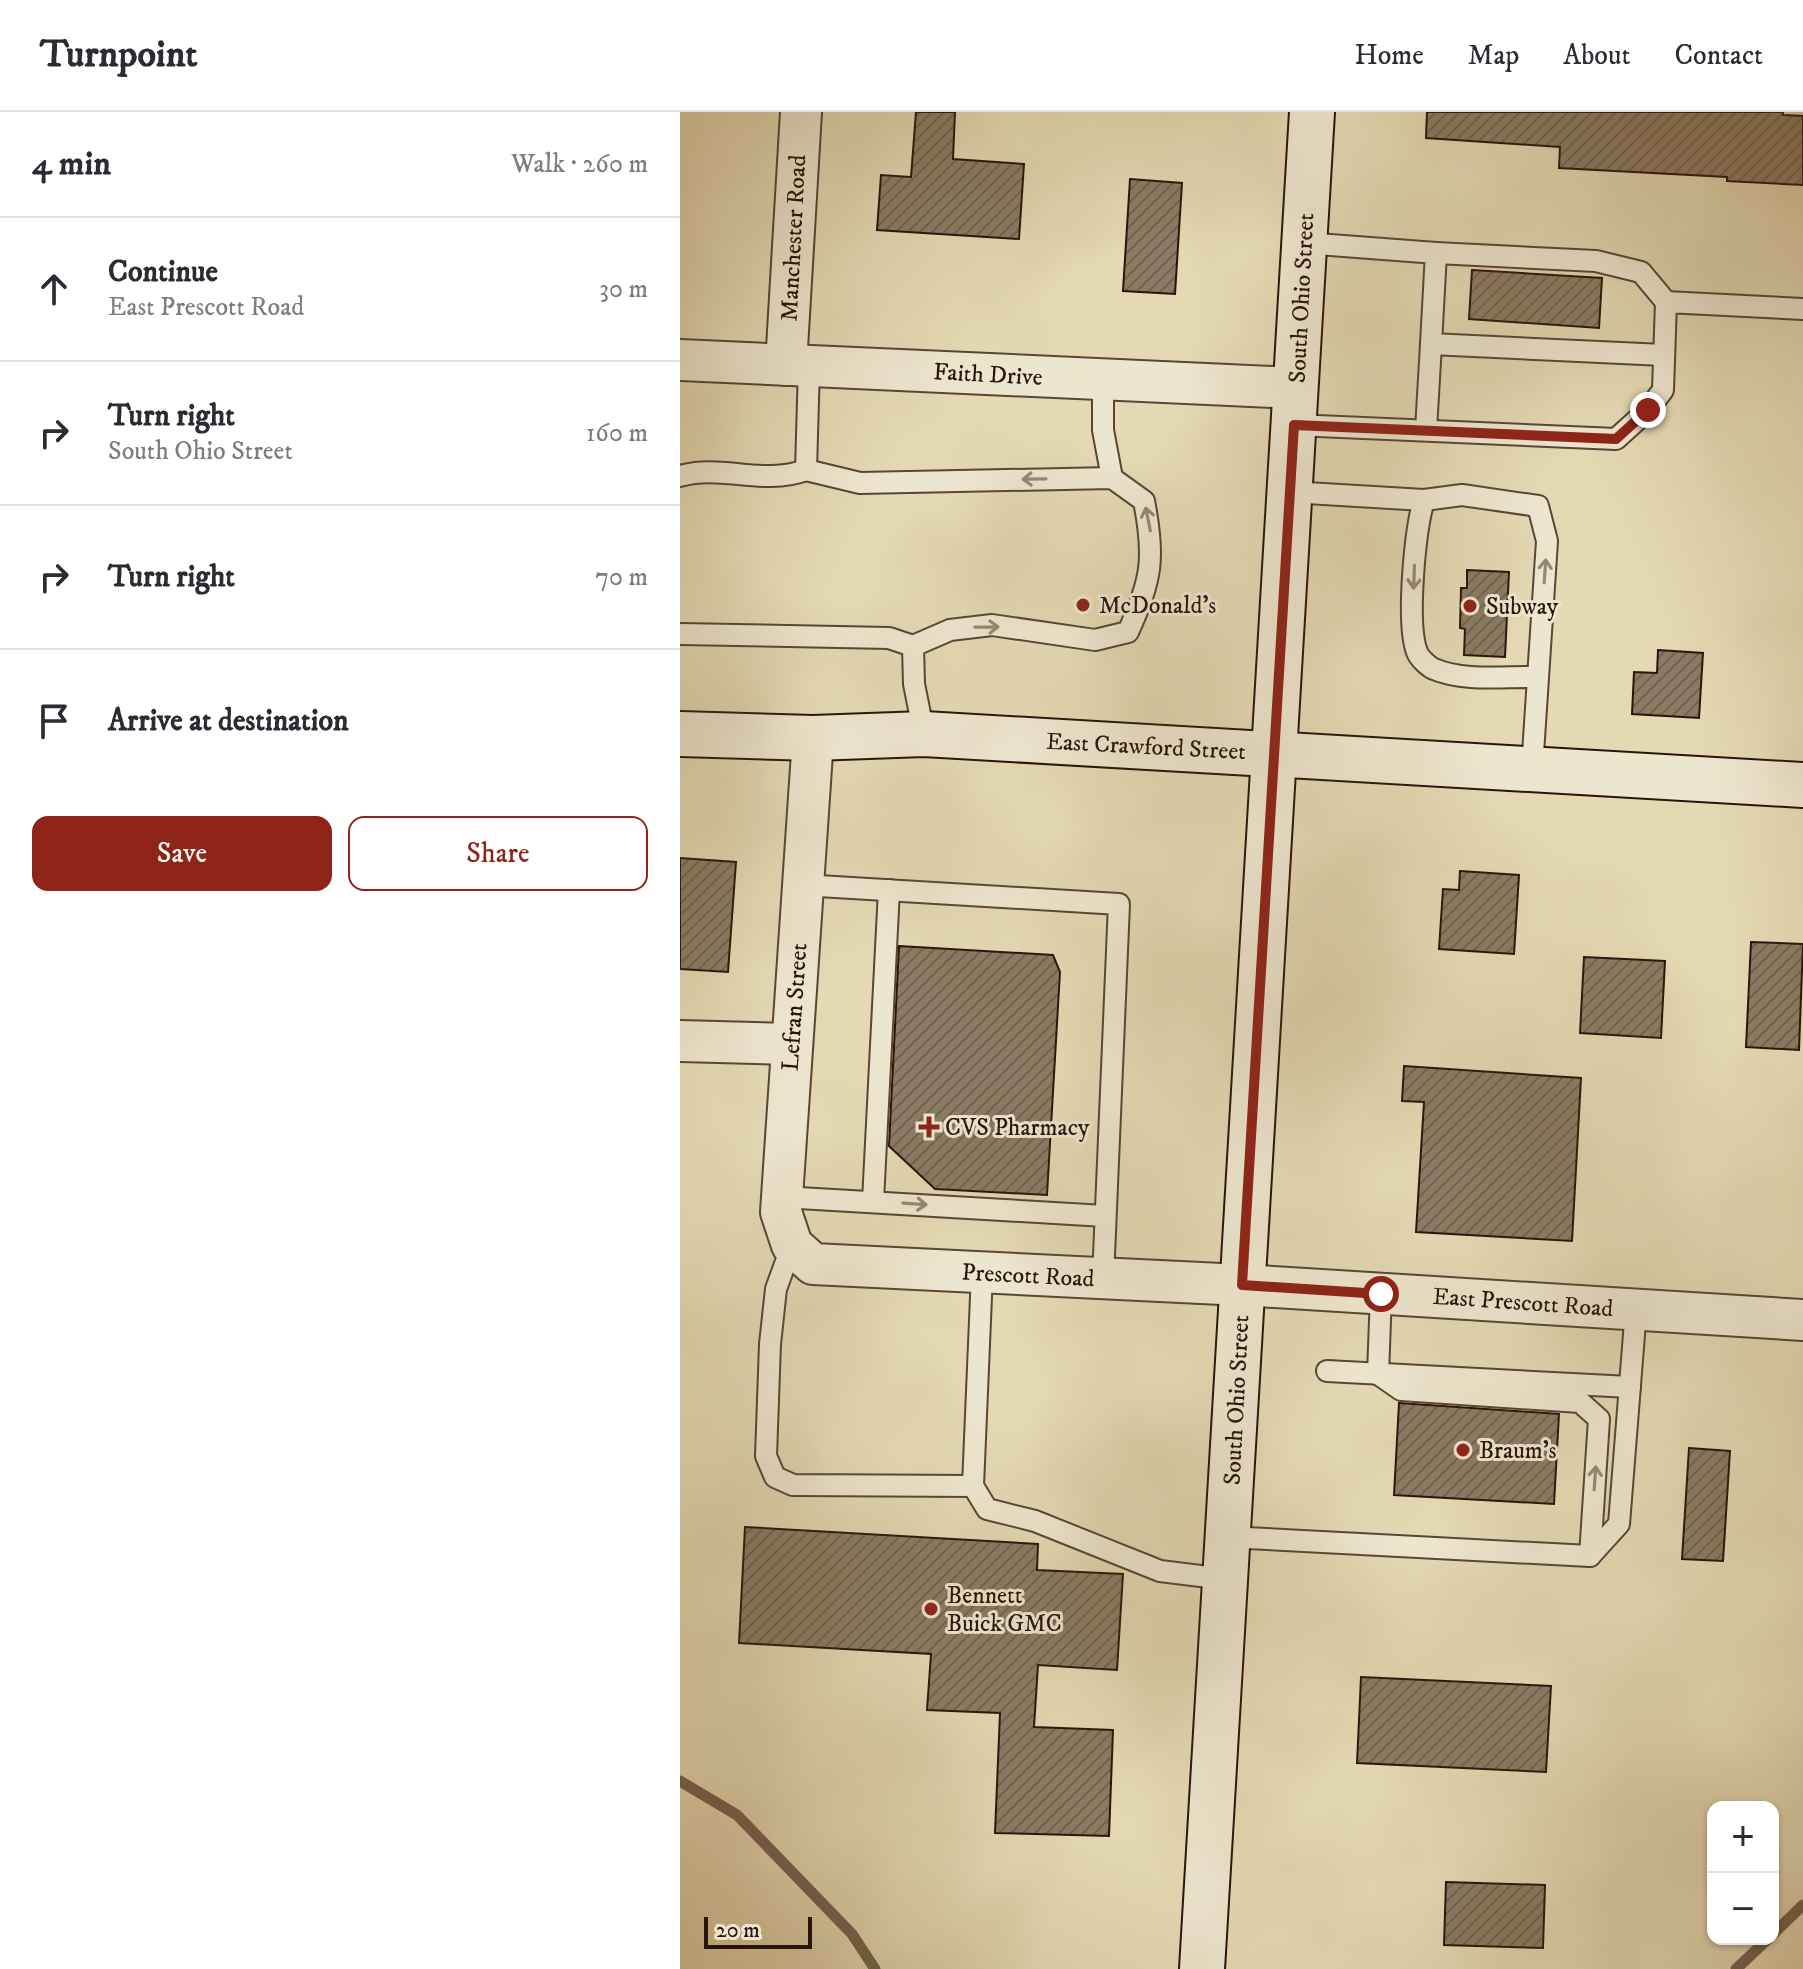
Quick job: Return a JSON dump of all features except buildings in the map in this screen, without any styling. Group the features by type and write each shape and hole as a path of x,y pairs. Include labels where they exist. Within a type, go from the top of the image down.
{"main road":[{"name":"South Ohio Street","path":"1202,1969 1312,112"},
{"name":"East Crawford Street","path":"680,734 813,738 924,734 1803,785"}],"street":[{"name":"Manchester Road","path":"797,365 801,112"},
{"name":"Faith Drive","path":"680,360 1103,380 1295,407"},
{"name":"Lefran Street","path":"803,1255 781,1212 813,738"},
{"path":"680,1041 791,1044"},
{"name":"Prescott Road","path":"803,1255 982,1273 1242,1285"},
{"name":"East Prescott Road","path":"1242,1285 1803,1320"}],"lane":[{"path":"1295,407 1426,430 1616,439 1648,410 1663,390 1666,302 1641,272 1596,261 1304,243"},
{"path":"1426,430 1436,253"},
{"path":"1666,302 1803,309"},
{"path":"1431,344 1664,355"},
{"path":"797,365 806,470"},
{"path":"1103,380 1103,430 1112,478"},
{"path":"680,476 697,471 763,478 789,476 806,470 860,483 1112,478 1144,501 1152,541 1146,594 1128,632 1095,640 992,625 950,630 913,646 889,638 680,634"},
{"path":"1290,492 1424,500 1462,495 1538,506 1547,541 1532,769"},
{"path":"1424,500 1416,527 1413,621 1417,654 1432,669 1465,676 1538,677"},
{"path":"913,646 914,684 924,734"},
{"path":"802,885 1119,904 1103,1279"},
{"path":"873,1201 889,890"},
{"path":"782,1197 1105,1216"},
{"path":"803,1255 776,1289 770,1344 766,1456 775,1477 793,1485 973,1486"},
{"path":"982,1273 973,1486 987,1509 1035,1521 1160,1571 1226,1558 1590,1556 1619,1524 1636,1309"},
{"path":"1378,1374 1381,1294"},
{"path":"1327,1371 1630,1387"},
{"path":"1378,1374 1401,1390 1580,1402 1599,1419 1590,1556"}],"waterway":[{"path":"680,1781 737,1815 852,1934 875,1969"},
{"path":"1779,1928 1803,1905"},
{"path":"1736,1969 1762,1945"}],"place":[{"name":"McDonald's","path":"1083,605"},
{"name":"Subway","path":"1470,606"},
{"name":"CVS Pharmacy","path":"929,1127"},
{"name":"Braum's","path":"1463,1450"},
{"name":"Bennett Buick GMC","path":"931,1609"}],"route":[{"path":"1381,1294 1242,1285 1294,425 1616,439 1648,410"}]}
